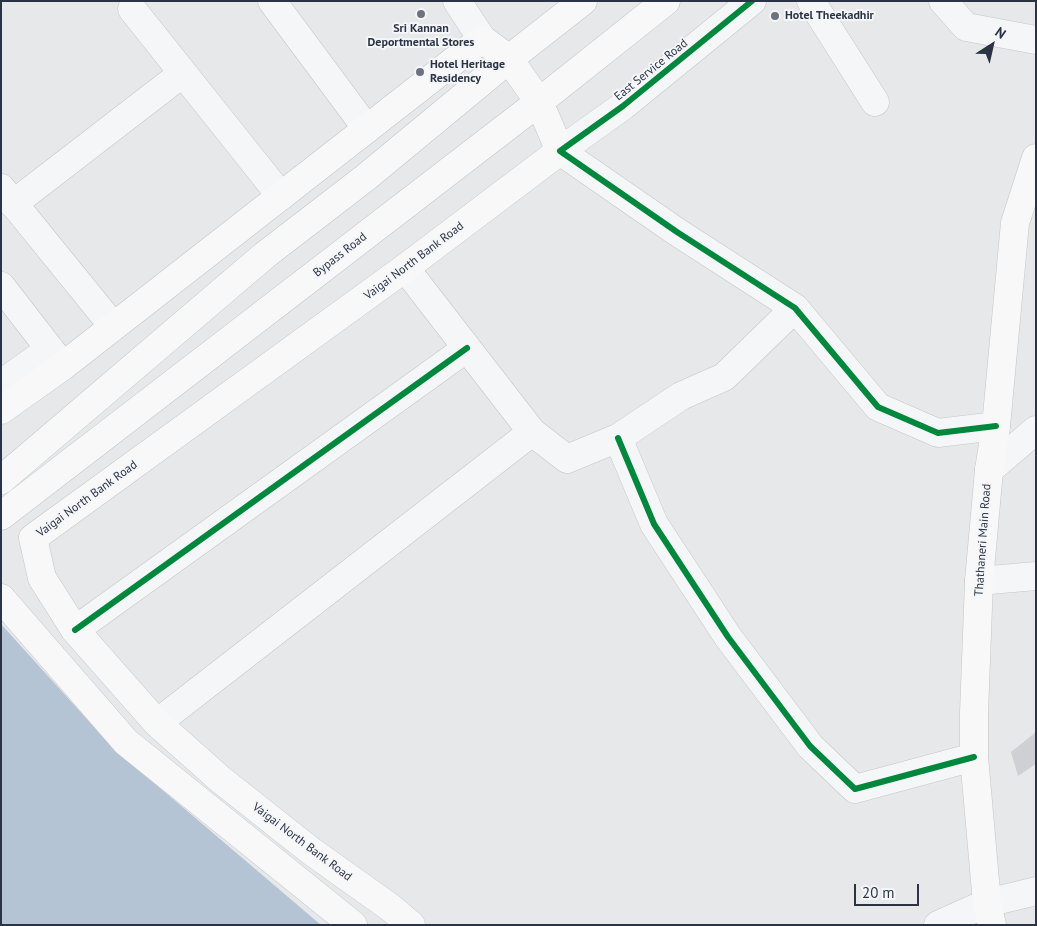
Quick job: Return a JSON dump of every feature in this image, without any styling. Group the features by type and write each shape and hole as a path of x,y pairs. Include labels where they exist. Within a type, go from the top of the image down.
{"main road":[{"path":"1,480 265,255 365,178 509,59 583,1"},
{"name":"Bypass Road","path":"7,511 539,102 666,1"},
{"path":"1,410 57,357 113,326 482,40 509,59 539,102 560,151"},
{"name":"Vaigai North Bank Road","path":"411,925 391,908 310,851 227,785 157,723 75,630 42,578 34,538 405,268 560,151"},
{"name":"Thathaneri Main Road","path":"989,914 974,757 979,581 1015,223 1036,158"},
{"path":"1,598 126,742 353,925"}],"street":[{"path":"272,1 367,129"},
{"path":"457,1 482,40"},
{"name":"East Service Road","path":"560,151 624,106 752,1"},
{"path":"811,1 874,102"},
{"path":"943,1 966,27 1036,40"},
{"path":"132,9 282,196"},
{"path":"113,326 7,196 183,73"},
{"path":"560,151 677,232 795,308 878,407 938,434 996,426"},
{"path":"405,268 532,432 567,459 618,438 680,396 724,377 795,308"},
{"path":"1,384 57,357 5,297"},
{"path":"75,630 467,348"},
{"path":"989,470 1036,430"},
{"path":"157,723 532,432"},
{"path":"618,438 654,524 728,637 810,746 856,789 974,757"},
{"path":"979,581 1036,576"},
{"path":"938,925 989,914 1036,891"}],"water":[{"path":"1,624 112,747 321,925 1,925"}],"building":[{"path":"1036,732 1036,764 1018,776 1011,752"}],"cycle path":[{"path":"752,1 623,106 560,151 677,232 795,308 878,407 938,433 996,426"},
{"path":"75,630 467,348"},
{"path":"618,438 654,524 728,637 810,746 855,789 974,757"}],"place":[{"name":"Sri Kannan Deportmental Stores","path":"421,14"},
{"name":"Hotel Theekadhir","path":"775,16"},
{"name":"Hotel Heritage Residency","path":"420,72"}]}
